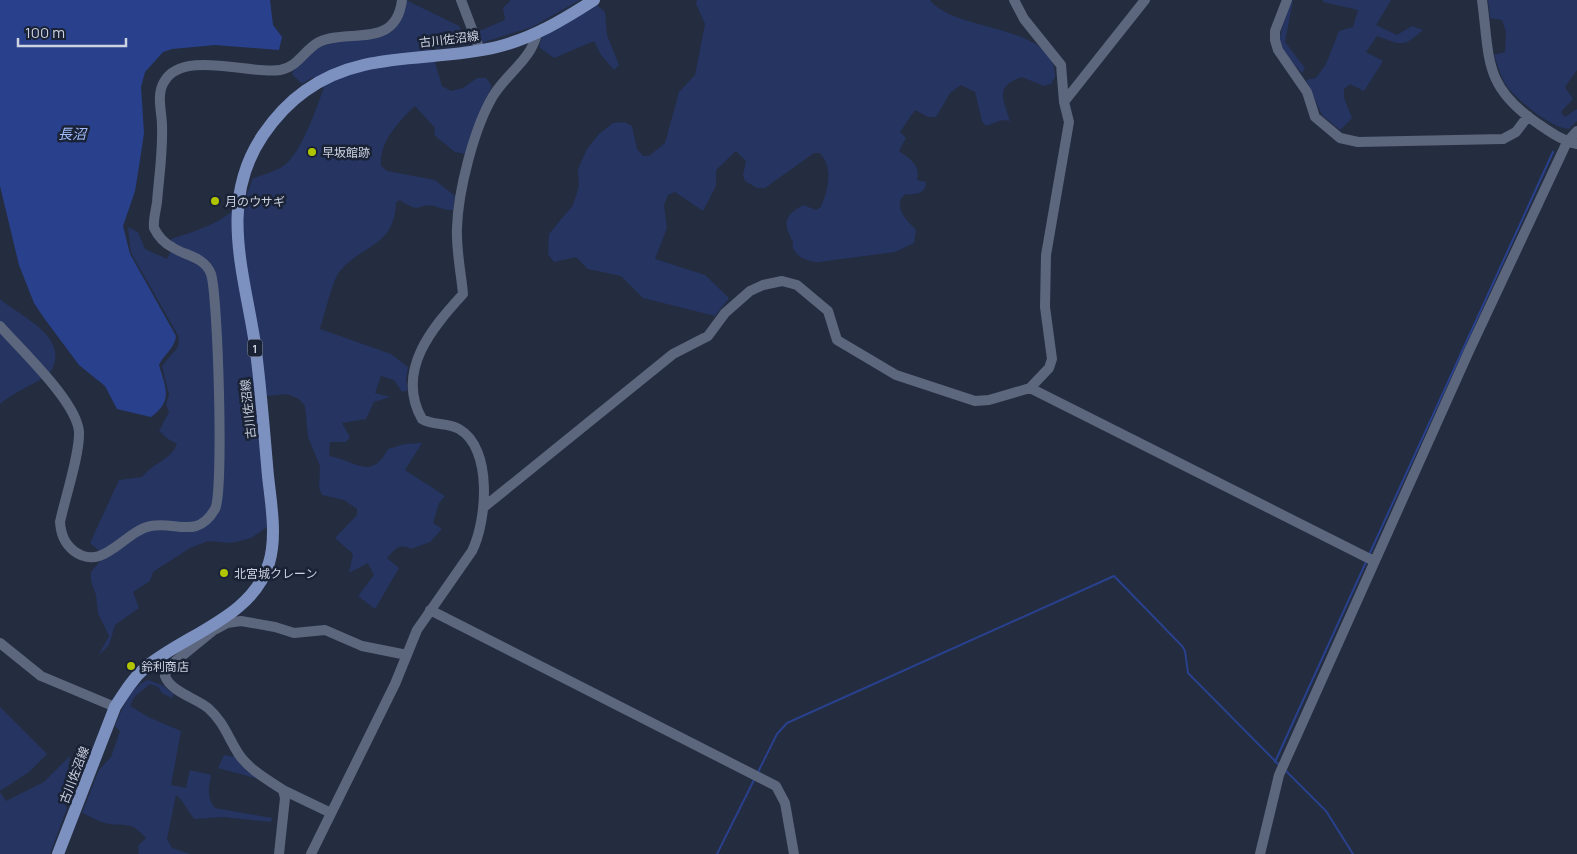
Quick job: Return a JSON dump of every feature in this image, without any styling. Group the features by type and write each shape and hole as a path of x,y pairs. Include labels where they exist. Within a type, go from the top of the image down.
{"main road":[{"name":"古川佐沼線","path":"58,854 115,707 129,686 144,669 214,627 240,606 256,590 269,563 273,542 259,377 236,229 238,194 248,162 257,144 280,114 303,92 327,77 358,65 480,50 537,34 594,0"}],"street":[{"path":"0,326 66,401 76,418 79,431 78,446 60,522 61,534 72,549 85,556 98,557 110,552 128,535 145,527 168,525 189,528 199,525 216,508 220,462 216,305 211,273 205,265 189,254 173,248 154,228 163,144 160,101 164,81 176,71 185,68 235,66 267,70 285,69 294,65 320,42 371,35 385,30 396,18 402,0"},
{"path":"461,0 480,50"},
{"path":"484,508 673,354 708,336 726,313 750,291 774,282 791,282 797,285 828,311 837,340 896,375 975,401 996,398 1030,388 1046,373 1052,359 1046,313 1045,270 1048,240 1069,128 1060,65 1048,47 1024,19 1014,0"},
{"path":"1064,102 1145,0"},
{"path":"1287,0 1275,31 1274,40 1278,50 1307,92 1315,117 1340,138 1358,142 1503,139 1516,132 1528,116"},
{"path":"1482,0 1489,64 1494,79 1505,96 1528,116 1572,143"},
{"path":"311,854 408,655 417,630 476,543 484,508 483,473 473,444 459,429 422,419 412,384 413,370 422,347 462,294 457,230 458,211 481,118 499,87 525,60 537,34"},
{"path":"1260,854 1279,775 1370,559 1577,131"},
{"path":"1030,388 1370,559"},
{"path":"430,610 776,786 781,792 794,854"},
{"path":"331,813 284,790 245,762 238,754 226,729 208,708 166,680 165,672 214,627 241,621 275,627 294,633 325,630 362,646 408,655"},
{"path":"0,643 41,676 115,707"},
{"path":"279,854 285,798 284,790"}],"shaded area":[{"path":"406,0 459,26 469,45 431,49 442,86 451,91 463,88 477,78 486,78 492,86 479,113 467,154 455,152 434,135 435,128 415,106 391,133 383,149 381,166 387,171 435,180 455,196 453,210 428,205 416,208 400,200 396,203 390,228 384,236 349,262 337,275 320,329 391,354 408,367 406,380 408,390 402,392 394,380 381,376 375,393 390,397 374,402 366,419 342,423 350,437 346,442 330,442 329,456 369,467 382,459 388,449 405,444 422,443 405,470 445,496 439,503 433,523 442,529 430,542 411,549 400,547 387,558 399,568 375,609 358,596 374,575 368,563 349,573 353,554 335,538 357,515 357,509 344,500 322,495 319,488 320,466 308,437 305,406 299,399 287,394 256,397 267,527 251,538 231,543 208,541 190,548 153,572 150,581 133,592 139,608 115,625 109,645 98,656 109,636 98,613 96,595 91,581 91,572 101,560 98,550 90,543 119,480 142,477 152,467 166,458 177,444 159,431 169,412 166,404 169,395 162,366 178,347 179,337 131,253 128,227 138,232 145,249 167,259 170,253 171,239 196,231 232,212 248,192 252,179 279,169 289,161 308,130 324,87 313,77 302,84 292,74 300,62 320,47 345,39 385,33"},
{"path":"511,0 580,0 532,27 481,43 477,32 505,20 503,8"},
{"path":"697,0 930,0 943,11 1022,38 1039,47 1051,60 1055,77 1051,84 1044,86 1022,77 1007,85 1003,95 1010,121 1002,120 986,126 982,121 975,92 961,85 950,93 936,117 928,117 915,110 900,132 906,138 899,151 914,163 918,175 917,180 926,182 926,186 919,193 905,194 901,199 900,208 902,213 916,230 914,243 895,252 819,262 804,259 797,254 787,229 787,220 792,213 803,205 816,210 821,207 826,193 828,172 820,153 814,153 765,188 757,188 745,181 743,175 746,161 736,151 716,170 716,186 703,211 675,192 668,195 664,205 667,228 655,259 705,275 729,298 715,316 643,298 621,276 588,269 576,257 554,262 548,254 549,234 573,205 579,186 578,169 587,149 599,134 613,123 624,122 632,126 637,149 643,156 649,156 665,143 679,92 695,75 705,24 696,4"},
{"path":"1290,0 1293,0 1285,42 1305,68 1302,73 1287,57 1279,40"},
{"path":"1323,0 1391,0 1376,25 1397,35 1412,26 1423,30 1411,40 1402,43 1377,36 1366,52 1383,61 1364,91 1350,84 1344,89 1344,98 1352,118 1340,130 1322,115 1306,80 1316,78 1326,64 1339,31 1353,27 1358,10 1323,2"},
{"path":"1488,0 1577,0 1577,70 1565,87 1573,99 1561,112 1565,117 1577,109 1577,121 1569,129 1562,128 1536,113 1508,88 1494,55 1505,52 1506,32 1502,20 1490,18"},
{"path":"597,5 605,12 607,35 619,65 614,70 601,55 594,41 554,58 539,47 542,37"},
{"path":"0,299 28,319 47,336 53,345 55,356 53,367 48,374 0,404"},
{"path":"148,680 162,685 174,694 172,698 162,693 158,687 150,684 134,697 130,706 148,717 181,731 171,785 186,788 190,770 211,775 209,796 215,808 272,818 271,822 222,817 195,819 176,795 167,839 172,848 190,854 139,854 138,846 146,838 135,828 127,825 105,823 82,813 99,770 111,757 120,731 115,726 124,706 136,687"},
{"path":"0,707 47,754 29,772 0,791"},
{"path":"224,755 235,757 262,780 218,768"},
{"path":"70,756 67,776 61,795 67,808 50,854 0,854 0,792 6,801 44,782"}],"water":[{"name":"長沼","path":"0,0 270,0 273,25 282,37 279,50 215,45 172,49 163,52 145,72 141,87 144,133 135,191 123,226 130,254 176,336 174,344 159,365 165,388 165,400 163,406 151,417 117,409 105,386 79,365 44,318 34,303 19,265 0,186"}],"waterway":[{"path":"1369,555 1553,152"},
{"path":"1275,762 1366,562"},
{"path":"757,774 777,734 787,723 1114,576 1182,646 1185,651 1188,673 1280,766"},
{"path":"1286,771 1326,811 1353,854"},
{"path":"717,854 754,780"}],"place":[{"name":"早坂館跡","path":"312,152"},
{"name":"月のウサギ","path":"215,201"},
{"name":"北宮城クレーン","path":"224,573"},
{"name":"鈴利商店","path":"131,666"}]}
